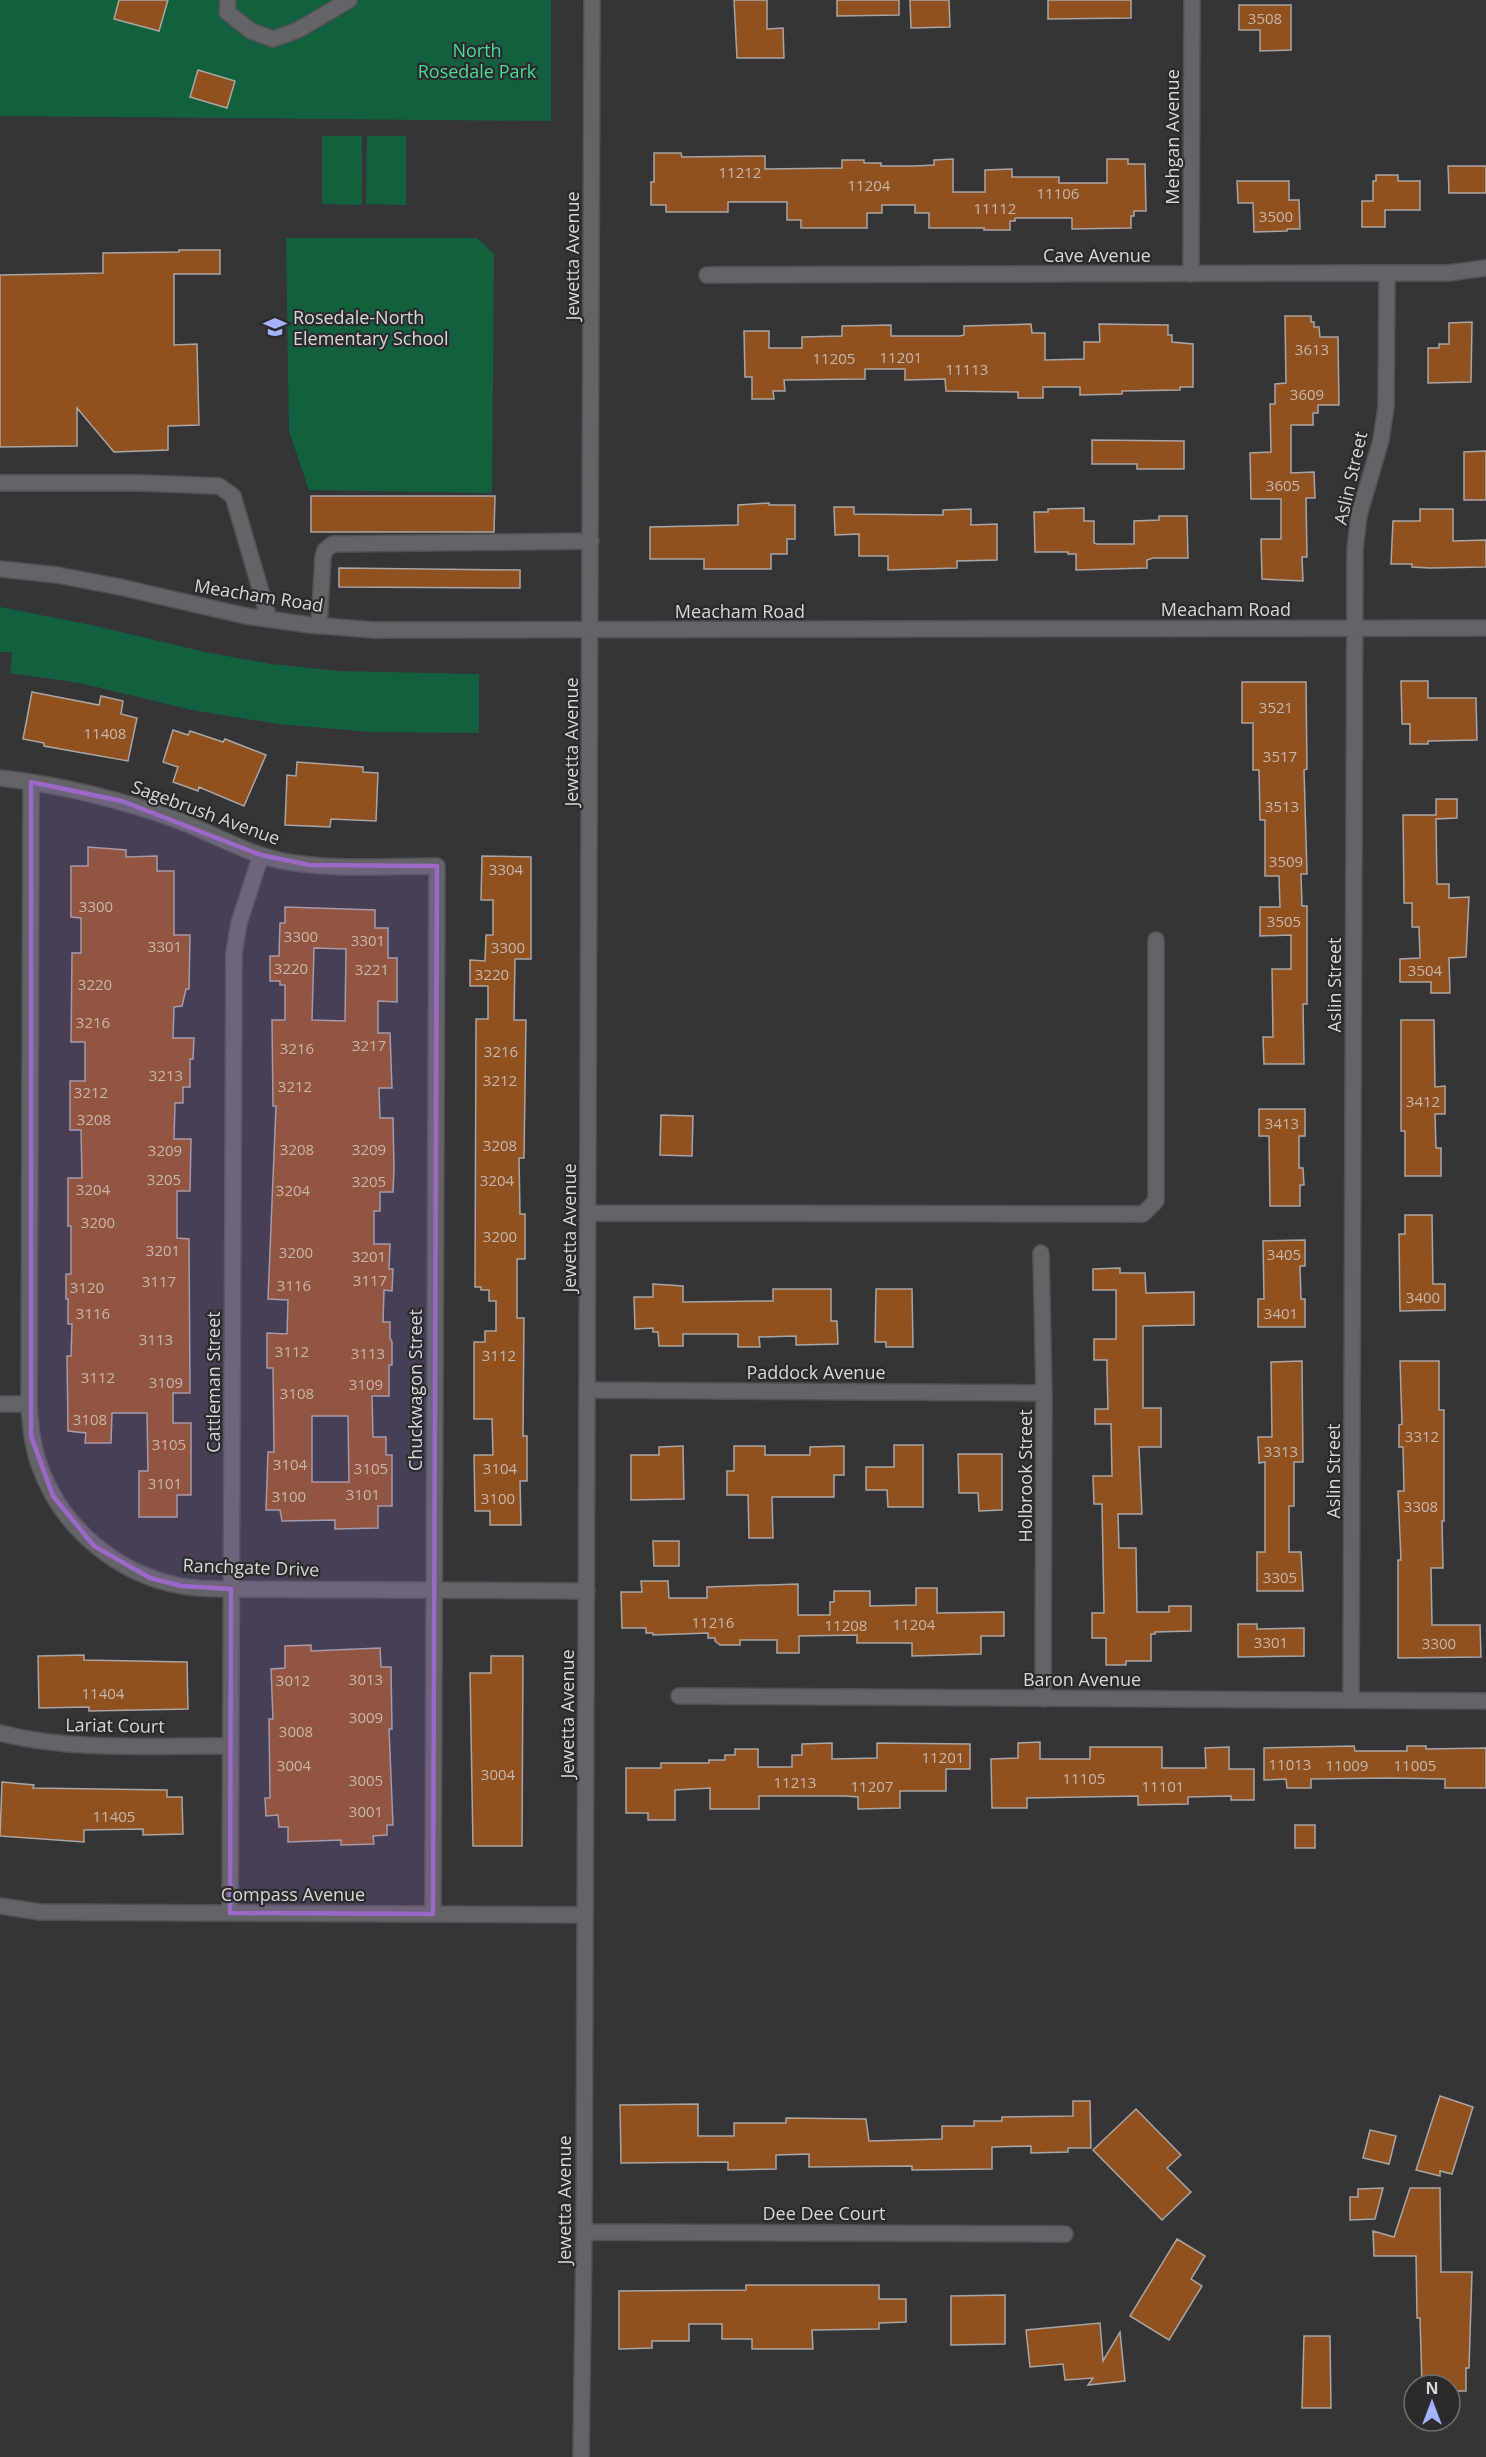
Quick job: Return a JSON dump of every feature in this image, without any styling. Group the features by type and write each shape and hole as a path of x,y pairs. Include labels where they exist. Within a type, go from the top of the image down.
{"street":[{"path":"228,0 227,12 251,31 273,39 298,30 349,0"},
{"name":"Jewetta Avenue","path":"581,2457 587,1591 592,0"},
{"name":"Mehgan Avenue","path":"1191,274 1192,0"},
{"name":"Cave Avenue","path":"707,275 1448,273 1486,267"},
{"name":"Aslin Street","path":"1351,1700 1355,549 1359,515 1381,440 1386,407 1387,273"},
{"path":"0,483 141,483 219,486 233,496 269,619"},
{"path":"319,626 323,557 325,550 333,544 591,541"},
{"name":"Meacham Road","path":"0,569 57,575 269,619 374,630 1486,628"},
{"name":"Sagebrush Avenue","path":"0,778 31,782 122,801 178,820 261,855 310,865 437,866"},
{"name":"Ranchgate Drive","path":"31,782 29,1404 31,1436 44,1477 53,1496 71,1523 94,1546 120,1564 150,1578 181,1586 231,1589 587,1591"},
{"name":"Cattleman Street","path":"230,1913 234,953 239,923 261,855"},
{"name":"Chuckwagon Street","path":"433,1914 437,866"},
{"path":"588,1213 1143,1214 1156,1201 1156,940"},
{"name":"Holbrook Street","path":"1041,1253 1044,1393 1043,1699"},
{"name":"Paddock Avenue","path":"587,1390 1044,1393"},
{"path":"0,1404 29,1404"},
{"name":"Baron Avenue","path":"679,1696 1486,1701"},
{"name":"Lariat Court","path":"0,1732 24,1739 65,1745 231,1746"},
{"name":"Compass Avenue","path":"0,1906 40,1912 585,1915"},
{"name":"Dee Dee Court","path":"584,2232 1065,2234"}],"highlighted area":[{"path":"31,782 122,801 261,855 310,865 437,866 433,1914 230,1913 231,1589 181,1586 150,1578 94,1546 53,1496 31,1436"}],"green space":[{"name":"North Rosedale Park","path":"0,0 551,0 551,121 0,116"},
{"path":"322,136 362,136 362,205 322,204"},
{"path":"367,136 406,136 406,205 366,204"},
{"path":"286,238 477,238 494,254 492,493 309,490 289,431"},
{"path":"0,607 96,626 205,652 272,664 338,671 479,674 479,733 370,732 278,724 192,710 80,683 10,673 12,652 0,652"}],"building":[{"path":"119,0 168,0 159,31 114,19"},
{"path":"734,0 767,0 767,29 783,28 784,58 737,58"},
{"path":"837,0 899,0 899,15 837,16"},
{"path":"910,0 949,0 950,27 911,28"},
{"path":"1048,0 1131,0 1131,18 1048,19"},
{"path":"1239,5 1291,5 1291,50 1260,51 1260,30 1239,30"},
{"path":"198,70 235,81 227,108 190,97"},
{"path":"654,153 681,153 682,157 765,156 765,169 842,168 842,160 864,160 864,163 881,163 881,166 934,165 934,160 953,159 953,192 985,192 985,170 1012,169 1012,177 1059,177 1059,183 1107,183 1107,159 1128,159 1128,164 1145,164 1146,211 1134,211 1134,216 1131,216 1131,228 1072,229 1072,218 1015,218 1015,221 1010,221 1010,230 984,230 984,228 929,228 929,213 915,213 915,205 882,205 882,213 867,213 867,228 801,228 801,220 787,220 787,202 728,202 728,212 666,212 666,205 651,205"},
{"path":"1448,166 1486,166 1486,193 1449,193"},
{"path":"1376,175 1398,175 1398,181 1420,181 1420,210 1385,210 1385,227 1362,227 1362,201 1373,201 1373,181 1376,181"},
{"path":"1237,181 1289,181 1289,200 1299,200 1300,229 1254,232 1253,203 1238,203"},
{"path":"179,250 220,250 220,274 174,274 174,345 197,344 199,425 168,426 168,450 114,452 77,408 77,446 0,447 0,275 103,273 103,253 179,252"},
{"path":"1285,316 1311,316 1314,327 1319,327 1320,337 1338,337 1339,405 1318,405 1318,413 1313,413 1313,425 1291,425 1291,473 1314,472 1315,498 1306,498 1307,557 1302,557 1303,581 1262,579 1261,539 1281,539 1281,499 1251,499 1250,453 1271,452 1270,404 1275,404 1275,384 1286,383"},
{"path":"1472,322 1471,382 1428,383 1428,348 1439,348 1439,344 1449,344 1449,323"},
{"path":"1031,324 1032,333 1045,333 1045,360 1084,359 1084,342 1100,342 1099,324 1168,325 1168,335 1172,335 1172,342 1193,344 1193,387 1180,387 1180,390 1122,391 1122,394 1080,395 1080,387 1043,387 1043,398 1018,398 1018,392 946,391 945,379 905,380 905,369 865,369 865,379 784,380 785,391 773,391 774,399 752,399 752,377 745,377 744,331 769,331 769,348 802,348 802,337 842,336 842,326 891,325 891,336 960,336 964,335 964,326"},
{"path":"1092,440 1184,441 1184,469 1137,469 1137,464 1092,464"},
{"path":"1486,451 1486,500 1464,500 1464,452"},
{"path":"311,496 495,496 494,532 311,532"},
{"path":"769,503 769,505 795,505 795,539 787,539 787,554 771,554 771,569 704,569 704,559 650,559 650,527 738,525 738,505"},
{"path":"834,507 854,507 854,514 943,515 943,510 971,509 971,525 997,524 997,560 957,561 957,568 888,570 888,556 859,556 859,534 835,535"},
{"path":"1084,508 1084,521 1094,521 1094,543 1097,544 1134,544 1134,521 1159,520 1159,516 1187,516 1188,558 1153,558 1147,560 1147,568 1076,570 1076,554 1035,552 1034,512 1048,512 1048,509"},
{"path":"1420,509 1453,509 1453,541 1486,540 1486,567 1430,568 1412,567 1412,564 1391,564 1393,521 1420,521"},
{"path":"339,568 520,570 520,588 339,587"},
{"path":"1401,681 1428,681 1428,698 1476,698 1477,740 1428,741 1428,744 1410,744 1410,724 1402,724"},
{"path":"1242,682 1306,682 1307,769 1304,770 1307,874 1301,874 1302,906 1307,906 1307,1004 1303,1004 1304,1064 1264,1064 1263,1037 1273,1037 1272,969 1291,969 1291,935 1260,936 1260,907 1280,907 1279,876 1265,876 1265,820 1260,820 1259,770 1253,770 1253,723 1242,723"},
{"path":"32,692 99,705 101,696 123,701 121,714 137,718 128,761 44,746 44,743 23,739"},
{"path":"173,730 188,735 190,731 223,742 225,739 266,755 244,806 199,787 198,791 173,782 178,767 163,762"},
{"path":"297,762 363,767 363,772 378,773 376,821 331,819 330,827 285,825 287,775 296,776"},
{"path":"1436,799 1457,799 1457,818 1436,819 1437,884 1449,884 1449,898 1469,897 1466,957 1449,958 1450,993 1431,993 1431,982 1400,982 1400,959 1420,958 1419,927 1412,927 1412,903 1404,903 1403,815 1436,815"},
{"path":"88,847 126,850 126,857 157,856 157,871 174,871 174,935 190,935 189,989 186,989 182,1006 174,1007 173,1038 194,1038 193,1059 190,1059 190,1087 183,1087 183,1103 175,1103 174,1139 191,1139 190,1191 177,1191 177,1238 189,1239 190,1393 173,1393 173,1423 191,1423 191,1495 177,1495 177,1517 139,1517 139,1471 148,1471 147,1413 112,1413 111,1443 85,1443 86,1433 68,1431 67,1356 71,1356 72,1324 68,1324 68,1299 66,1299 66,1274 71,1274 68,1178 82,1178 81,1130 70,1130 70,1081 85,1081 85,1042 71,1042 72,953 81,953 81,918 71,917 71,866 88,866"},
{"path":"482,856 531,857 531,959 515,959 514,1020 526,1020 524,1158 519,1158 520,1214 525,1214 525,1259 517,1259 517,1318 524,1318 523,1436 527,1436 527,1481 520,1481 521,1525 490,1525 490,1511 475,1511 474,1455 493,1455 492,1419 474,1419 474,1342 485,1342 485,1331 496,1331 496,1301 489,1301 489,1290 475,1287 476,1019 488,1019 488,986 470,986 470,960 485,961 486,935 493,935 493,900 481,900"},
{"path":"285,907 375,910 375,928 388,928 388,958 397,958 397,1002 378,1001 378,1033 390,1033 392,1088 379,1088 380,1118 393,1118 394,1169 393,1192 380,1192 380,1211 374,1211 374,1244 390,1244 389,1269 393,1269 392,1291 384,1290 383,1322 390,1322 392,1342 389,1396 372,1396 373,1437 386,1437 386,1455 392,1455 392,1506 378,1506 378,1528 335,1529 335,1520 282,1521 280,1510 266,1510 268,1452 274,1452 273,1368 267,1368 267,1333 287,1334 288,1300 268,1299 276,1106 273,1106 272,1020 285,1020 285,985 280,985 280,981 270,981 270,956 279,956 280,923 285,923","holes":["314,948 346,949 345,1021 312,1020","312,1416 348,1416 349,1482 312,1482"]},
{"path":"1401,1020 1434,1020 1435,1087 1445,1086 1445,1114 1435,1114 1436,1148 1441,1148 1441,1176 1405,1176 1405,1131 1401,1131"},
{"path":"1259,1109 1305,1109 1305,1136 1299,1136 1299,1168 1303,1168 1304,1185 1300,1185 1300,1206 1270,1206 1269,1136 1259,1136"},
{"path":"661,1115 693,1116 692,1156 660,1155"},
{"path":"1405,1215 1432,1215 1433,1284 1445,1284 1445,1310 1400,1311 1399,1234 1405,1234"},
{"path":"1305,1240 1305,1266 1300,1266 1301,1299 1305,1299 1305,1327 1258,1327 1258,1299 1264,1299 1263,1241"},
{"path":"1120,1268 1120,1273 1145,1273 1146,1293 1194,1292 1194,1325 1143,1326 1143,1408 1161,1408 1161,1447 1139,1447 1142,1514 1118,1514 1119,1548 1136,1548 1137,1612 1169,1612 1169,1606 1191,1606 1191,1631 1151,1634 1151,1661 1126,1661 1126,1665 1106,1665 1106,1638 1092,1638 1092,1613 1104,1613 1102,1504 1094,1504 1093,1476 1112,1476 1111,1424 1095,1424 1095,1409 1108,1409 1107,1360 1094,1360 1094,1339 1116,1339 1116,1290 1093,1290 1093,1269"},
{"path":"653,1284 683,1286 683,1302 773,1301 773,1289 831,1289 831,1321 837,1321 838,1344 796,1345 796,1336 759,1337 760,1347 738,1347 738,1334 683,1334 683,1346 659,1346 658,1332 653,1332 653,1328 635,1329 634,1297 653,1297"},
{"path":"876,1289 912,1289 913,1347 886,1347 886,1342 875,1342"},
{"path":"1302,1361 1303,1462 1294,1462 1294,1506 1289,1506 1289,1552 1301,1552 1303,1591 1257,1591 1257,1552 1265,1552 1265,1462 1259,1463 1258,1437 1272,1437 1271,1362"},
{"path":"1400,1361 1439,1361 1439,1410 1444,1410 1443,1568 1431,1568 1432,1625 1480,1625 1481,1657 1398,1658 1398,1560 1401,1560 1398,1491 1404,1491 1403,1447 1399,1447 1399,1425 1402,1424"},
{"path":"894,1445 923,1445 923,1507 888,1507 887,1490 866,1490 866,1467 894,1467"},
{"path":"683,1446 684,1499 631,1500 631,1455 659,1455 659,1447"},
{"path":"734,1446 765,1446 765,1455 810,1455 810,1447 844,1446 844,1475 834,1475 834,1497 772,1497 773,1538 749,1538 748,1495 727,1495 727,1471 734,1471"},
{"path":"958,1454 1002,1454 1002,1510 979,1511 978,1493 959,1493"},
{"path":"653,1541 679,1541 679,1566 654,1566"},
{"path":"641,1581 668,1581 669,1598 707,1598 707,1587 798,1584 798,1615 830,1615 830,1602 834,1602 834,1591 870,1591 870,1606 916,1605 916,1588 937,1588 937,1613 1004,1612 1004,1636 981,1636 981,1654 912,1656 912,1643 857,1643 857,1635 799,1636 799,1653 777,1653 777,1640 740,1640 740,1645 720,1645 715,1638 708,1638 708,1633 653,1635 653,1633 646,1633 646,1628 622,1628 621,1592 642,1592"},
{"path":"1238,1624 1257,1624 1257,1629 1304,1628 1304,1656 1238,1657"},
{"path":"311,1645 311,1651 380,1648 381,1667 391,1667 392,1729 389,1729 393,1825 387,1825 387,1835 373,1836 374,1844 341,1845 341,1840 288,1842 288,1827 279,1827 278,1815 266,1816 265,1798 270,1798 269,1719 273,1719 271,1669 285,1668 285,1646"},
{"path":"84,1655 84,1660 187,1662 188,1709 89,1711 89,1707 39,1708 38,1656"},
{"path":"491,1656 523,1656 522,1846 473,1846 470,1673 491,1673"},
{"path":"1040,1742 1040,1759 1090,1759 1090,1747 1162,1747 1162,1768 1206,1768 1205,1748 1229,1747 1229,1769 1254,1769 1254,1800 1231,1800 1231,1796 1188,1797 1188,1804 1138,1805 1138,1796 1027,1798 1027,1808 992,1808 991,1759 1018,1758 1018,1743"},
{"path":"832,1743 832,1759 877,1758 877,1743 970,1744 970,1769 946,1769 946,1791 900,1791 900,1808 858,1809 858,1797 759,1796 759,1809 710,1809 710,1788 675,1790 675,1820 648,1820 648,1813 626,1813 626,1768 661,1768 661,1763 709,1763 709,1760 725,1760 725,1755 735,1755 735,1749 758,1749 758,1767 792,1767 792,1755 802,1755 802,1744"},
{"path":"1354,1746 1355,1751 1407,1751 1407,1746 1426,1746 1426,1749 1486,1748 1486,1788 1445,1788 1445,1779 1311,1779 1311,1788 1287,1788 1286,1779 1264,1780 1264,1748"},
{"path":"2,1782 34,1785 33,1788 167,1790 167,1797 182,1797 183,1834 143,1835 143,1829 84,1830 84,1842 0,1836"},
{"path":"1295,1825 1315,1825 1315,1848 1295,1848"},
{"path":"1440,2096 1473,2107 1452,2174 1440,2171 1440,2176 1416,2170"},
{"path":"1073,2101 1090,2101 1091,2148 1068,2148 1068,2152 1031,2153 1031,2146 992,2147 992,2169 912,2170 912,2166 809,2167 809,2154 776,2155 776,2169 728,2170 728,2162 621,2163 620,2105 698,2104 698,2136 734,2136 734,2123 786,2123 786,2118 866,2119 869,2141 942,2139 942,2126 974,2126 974,2121 1002,2121 1002,2117 1073,2116"},
{"path":"1136,2109 1181,2155 1167,2168 1191,2192 1162,2220 1093,2150"},
{"path":"1370,2130 1396,2136 1389,2164 1363,2158"},
{"path":"1383,2188 1375,2219 1350,2220 1350,2197 1358,2197 1358,2189"},
{"path":"1410,2188 1440,2188 1441,2272 1472,2272 1469,2368 1466,2368 1466,2391 1462,2391 1462,2373 1422,2373 1420,2318 1417,2318 1416,2256 1374,2256 1373,2231 1394,2237"},
{"path":"1177,2239 1205,2256 1191,2279 1202,2286 1169,2340 1130,2316"},
{"path":"746,2285 879,2285 879,2299 906,2299 906,2322 879,2323 879,2329 812,2330 813,2349 752,2349 752,2339 722,2339 722,2324 689,2324 689,2341 652,2341 652,2348 619,2349 619,2291 746,2290"},
{"path":"1005,2295 1005,2344 951,2345 951,2296"},
{"path":"1100,2323 1103,2361 1120,2332 1125,2381 1088,2385 1093,2378 1065,2380 1063,2364 1030,2367 1026,2330"},
{"path":"1304,2336 1330,2336 1331,2408 1302,2408"}],"place":[{"name":"Rosedale-North Elementary School","path":"275,327"}]}
